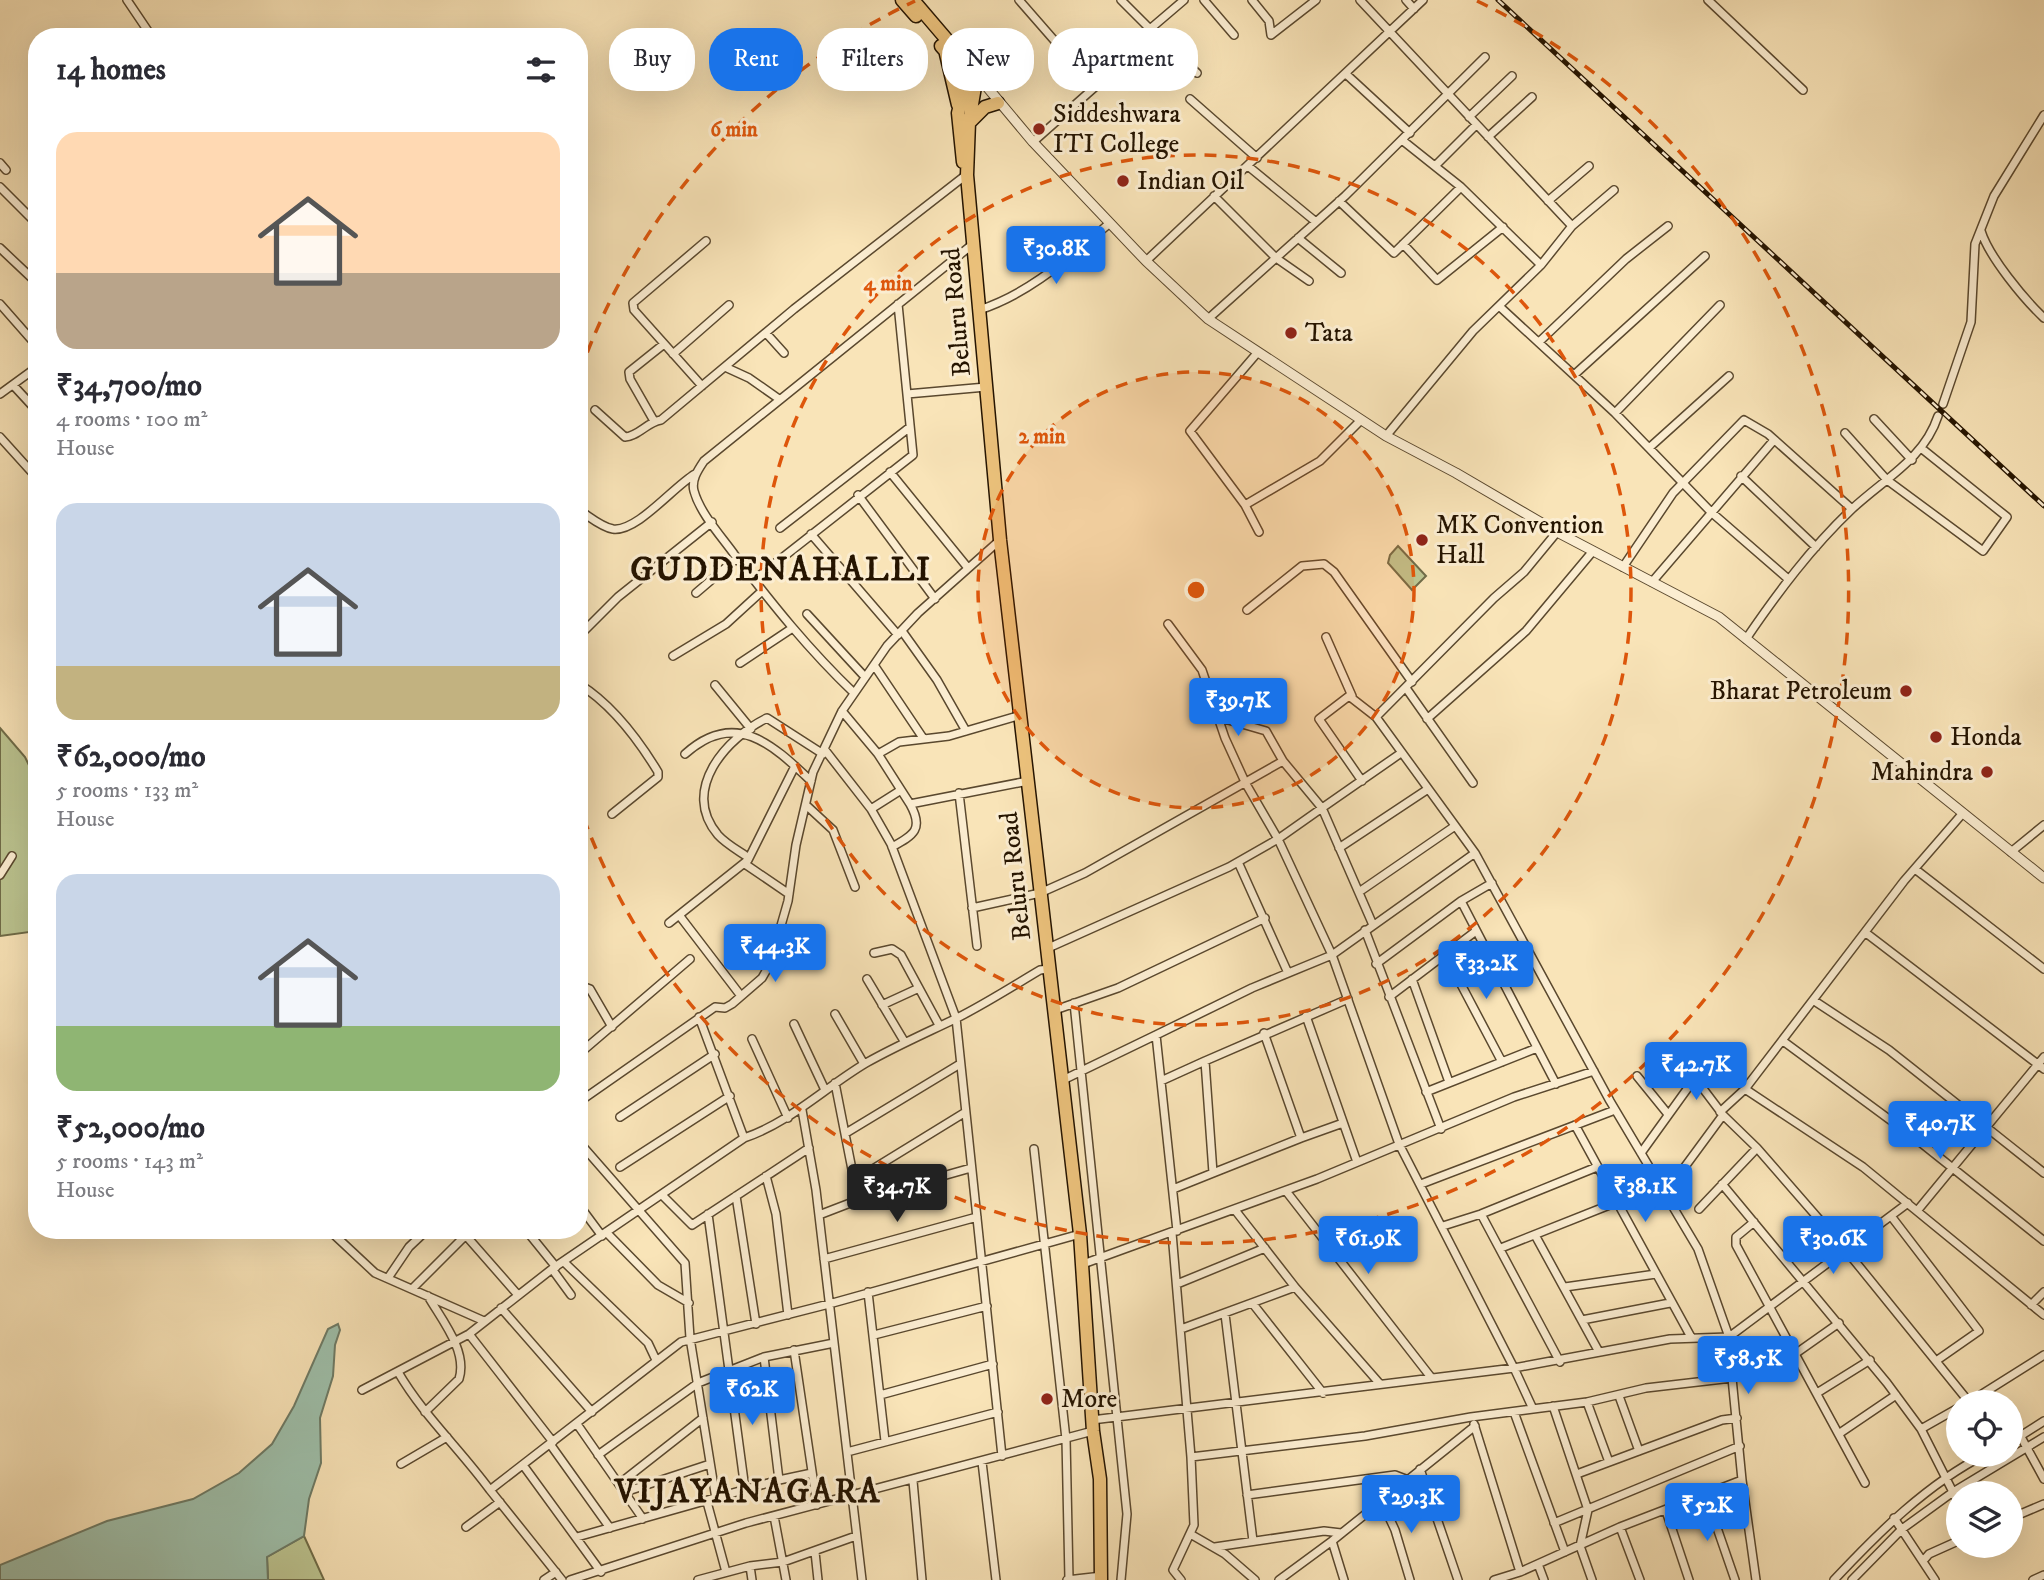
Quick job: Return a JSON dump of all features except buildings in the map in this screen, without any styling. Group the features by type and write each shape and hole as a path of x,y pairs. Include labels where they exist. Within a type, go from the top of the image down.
{"highway":[{"path":"902,0 942,47"},
{"path":"913,0 942,37"},
{"path":"955,91 958,105"},
{"name":"Beluru Road","path":"966,91 958,105 962,160 967,171"},
{"name":"Beluru Road","path":"973,91 967,171 973,244 1000,540 1046,949 1065,1079 1083,1264 1093,1425 1100,1479 1101,1578"},
{"path":"969,122 985,107 998,103"}],"street":[{"path":"127,0 146,28"},
{"path":"1019,0 1048,34"},
{"path":"1121,0 1149,28"},
{"path":"1151,28 1184,0"},
{"path":"1204,0 1234,35"},
{"path":"1252,0 1269,21 1271,35 1310,2"},
{"path":"1360,0 1572,226"},
{"path":"1406,0 1414,9"},
{"path":"1146,261 1423,0"},
{"path":"1708,0 1803,90"},
{"path":"1208,319 1339,201 1485,57"},
{"path":"1346,74 1410,133"},
{"path":"1469,117 1512,76"},
{"path":"986,91 1146,261 1208,319 1386,436 1456,472 1557,532 1719,617 2044,878"},
{"path":"1033,142 1090,91"},
{"path":"1488,137 1532,97"},
{"path":"1190,99 1257,158"},
{"path":"1942,404 1971,322 1975,244 1994,196 2044,115"},
{"path":"1435,166 1476,125"},
{"path":"1402,140 1461,187 1541,265"},
{"path":"0,163 6,170"},
{"path":"1248,166 1316,222"},
{"path":"1548,201 1589,166"},
{"path":"595,410 625,437 634,436 654,421 661,420 967,171"},
{"path":"0,187 28,215"},
{"path":"1339,201 1394,253 1461,187"},
{"path":"1386,436 1473,331 1541,265 1572,226 1614,190"},
{"path":"1214,196 1276,258 1310,282"},
{"path":"979,310 1009,300 1047,275 1110,223"},
{"path":"1538,342 1626,258 1668,226"},
{"path":"1403,244 1437,280 1503,227"},
{"path":"1981,230 1984,241 2010,278 2044,318"},
{"path":"1298,237 1341,273"},
{"path":"702,386 634,310 633,303 706,241"},
{"path":"855,693 792,629 737,558 694,492 696,474 704,461 973,244"},
{"path":"0,248 28,274"},
{"path":"1574,375 1705,256"},
{"path":"0,304 28,336"},
{"path":"754,580 913,455 898,304"},
{"path":"673,354 729,305"},
{"path":"1615,413 1678,345 1720,305"},
{"path":"1499,306 1615,413 1682,485 1787,579"},
{"path":"766,333 784,352"},
{"path":"654,421 630,379 629,372 664,344"},
{"path":"1258,352 1190,431 1245,505 1259,532"},
{"path":"725,367 765,388 779,400"},
{"path":"0,394 28,374"},
{"path":"1649,448 1729,376"},
{"path":"13,385 28,401"},
{"path":"907,394 986,387"},
{"path":"1746,639 1787,579 1816,547 1852,509 1912,460 1932,434 1938,416"},
{"path":"1874,419 1912,460"},
{"path":"1245,505 1320,461 1362,420"},
{"path":"1623,567 1682,485 1743,420 1774,440 1852,509"},
{"path":"780,528 910,427"},
{"path":"1845,433 1887,480 1983,551 2007,517 1921,448"},
{"path":"0,437 28,468"},
{"path":"1651,582 1774,440"},
{"path":"890,472 968,568"},
{"path":"588,515 612,529 634,525 678,484 696,474"},
{"path":"1741,476 1816,547"},
{"path":"859,495 934,599"},
{"path":"588,627 618,597 712,522"},
{"path":"1376,717 1494,598 1524,572 1557,532"},
{"path":"811,534 900,633 937,680 966,731"},
{"path":"588,1096 699,1017 715,1007 725,1008 761,978 770,964 789,894 811,781 842,711 900,633 1000,540"},
{"path":"1427,719 1526,631 1593,551"},
{"path":"696,593 737,558"},
{"path":"1247,610 1302,566 1324,564 1334,572 1412,682"},
{"path":"673,656 726,624 762,591"},
{"path":"807,614 865,677"},
{"path":"1168,624 1202,670 1218,718 1246,784 1278,838 1332,955 1399,1144 1443,1226 1532,1409"},
{"path":"740,663 792,629"},
{"path":"1326,637 1352,696 1376,717 1475,853 1615,1110 1698,1249 1729,1337 1742,1480 1756,1580"},
{"path":"874,665 923,738"},
{"path":"715,685 748,732 776,748 811,781"},
{"path":"1406,688 1474,783"},
{"path":"588,692 618,717 640,743 658,772 658,777 612,814"},
{"path":"1352,696 1319,719 1362,781"},
{"path":"842,711 878,754 918,818 917,827 907,839 892,847"},
{"path":"878,754 899,742 966,731 1021,715"},
{"path":"789,894 718,835 704,804 707,775 731,743 770,717 824,752 871,809 892,847 956,1018 1002,1456"},
{"path":"1218,718 1266,731 1283,761 1322,808 1373,925"},
{"path":"685,754 704,739 730,731 748,732"},
{"path":"1046,949 1238,862 1278,838 1401,753"},
{"path":"972,908 1040,893 1085,873 1283,761"},
{"path":"669,923 747,861 795,766"},
{"path":"911,804 1028,781"},
{"path":"1339,848 1427,789"},
{"path":"871,809 901,790"},
{"path":"959,793 977,946"},
{"path":"806,805 833,830 855,887"},
{"path":"1681,1172 1721,1113 1745,1089 1915,869 1963,813"},
{"path":"2011,852 2044,825"},
{"path":"1359,892 1455,826"},
{"path":"1065,1079 1288,973 1332,955 1475,853"},
{"path":"0,875 12,856"},
{"path":"1238,862 1288,973"},
{"path":"1915,869 2044,969"},
{"path":"1376,964 1461,901 1492,883"},
{"path":"1461,901 1556,1084"},
{"path":"679,915 741,996"},
{"path":"1055,1010 1118,988 1265,918"},
{"path":"1366,930 1376,964 1441,1129"},
{"path":"1389,997 1476,931"},
{"path":"1866,933 2041,1067"},
{"path":"874,953 897,951 939,1025"},
{"path":"1445,954 1502,1062"},
{"path":"588,1047 690,959"},
{"path":"362,1390 469,1334 554,1268 744,1138 802,1110 825,1090 864,1064 904,1041 956,1018 1040,970 1049,969"},
{"path":"867,979 904,1041"},
{"path":"1412,979 1450,1082"},
{"path":"588,988 612,1027"},
{"path":"882,1005 919,988"},
{"path":"1161,1081 1264,1033 1348,999"},
{"path":"1813,1000 1889,1050 1986,1130 2044,1173"},
{"path":"1074,1003 1127,1514 1121,1580"},
{"path":"835,1014 864,1064"},
{"path":"1306,1016 1357,1162"},
{"path":"699,1017 744,1138"},
{"path":"794,1024 825,1090"},
{"path":"1264,1033 1301,1138"},
{"path":"1156,1035 1172,1189 1177,1284 1189,1410 1194,1525 1192,1535 1173,1568 1181,1580"},
{"path":"751,1039 788,1118"},
{"path":"1783,1041 2044,1241"},
{"path":"1426,1092 1537,1048"},
{"path":"620,1117 715,1054"},
{"path":"1917,1211 2041,1067 2044,1057"},
{"path":"1205,1061 1213,1173"},
{"path":"846,1133 960,1064"},
{"path":"1083,1264 1286,1191 1514,1097 1594,1071"},
{"path":"1637,1076 1667,1113"},
{"path":"1641,1153 1694,1077 1721,1113 1757,1148 1845,1249 1961,1390"},
{"path":"835,1083 858,1200"},
{"path":"1745,1089 1863,1167 2044,1315"},
{"path":"620,1167 730,1096"},
{"path":"802,1110 819,1215 862,1580"},
{"path":"1421,1184 1615,1110"},
{"path":"855,1180 964,1113"},
{"path":"1172,1189 1343,1122"},
{"path":"1575,1125 1670,1303 1691,1337"},
{"path":"662,1195 692,1225 809,1148"},
{"path":"1699,1209 1757,1148"},
{"path":"1034,1149 1066,1438 1067,1580 1101,1578"},
{"path":"588,1152 683,1258 690,1338 716,1499"},
{"path":"1443,1226 1481,1214 1597,1167"},
{"path":"819,1215 858,1200 971,1168"},
{"path":"766,1176 776,1214 788,1315"},
{"path":"1722,1184 1870,1360 1921,1429 1948,1481"},
{"path":"1286,1191 1430,1377"},
{"path":"736,1196 756,1324"},
{"path":"1502,1248 1617,1202"},
{"path":"570,1580 774,1516 914,1481 1066,1438 1093,1425 1119,1417 1237,1405 1430,1377 1560,1362 1599,1352 1691,1337 1729,1337 1908,1203"},
{"path":"1235,1210 1295,1287 1380,1384"},
{"path":"708,1214 723,1332 731,1368 745,1489"},
{"path":"1481,1214 1502,1248 1560,1362"},
{"path":"1891,1216 1979,1331 1937,1361"},
{"path":"824,1259 977,1217"},
{"path":"588,1218 658,1285 689,1303"},
{"path":"1754,1222 1735,1241 1865,1483"},
{"path":"490,1490 656,1360 690,1338 756,1324 980,1259 1080,1234"},
{"path":"1535,1235 1599,1352"},
{"path":"338,1239 362,1264 388,1279 484,1321"},
{"path":"388,1279 418,1239"},
{"path":"412,1289 458,1239"},
{"path":"469,1239 518,1295"},
{"path":"533,1239 571,1294"},
{"path":"1177,1284 1265,1248"},
{"path":"565,1263 648,1343 656,1360"},
{"path":"1565,1287 1656,1275"},
{"path":"1181,1329 1295,1287"},
{"path":"2031,1305 2044,1292"},
{"path":"868,1293 886,1441"},
{"path":"425,1412 459,1379 460,1356 428,1296"},
{"path":"1582,1320 1670,1303"},
{"path":"1253,1304 1322,1393"},
{"path":"874,1335 986,1306"},
{"path":"502,1308 592,1412"},
{"path":"1226,1314 1253,1541"},
{"path":"1795,1354 1839,1323"},
{"path":"469,1334 552,1443 610,1528"},
{"path":"598,1455 698,1383 764,1356 834,1343"},
{"path":"794,1350 817,1505"},
{"path":"1988,1390 2044,1355"},
{"path":"764,1356 779,1480"},
{"path":"1817,1393 1870,1360"},
{"path":"880,1395 993,1364"},
{"path":"398,1371 425,1412 562,1580"},
{"path":"1191,1457 1421,1428 1471,1417 1587,1402 1646,1388 1732,1378"},
{"path":"1840,1433 1896,1395"},
{"path":"1619,1396 1639,1451"},
{"path":"1587,1402 1609,1462"},
{"path":"1553,1406 1588,1510 1580,1546 1592,1580"},
{"path":"847,1452 998,1412"},
{"path":"1514,1412 1565,1552"},
{"path":"1921,1429 1946,1415"},
{"path":"1471,1417 1520,1572"},
{"path":"619,1484 703,1418"},
{"path":"1577,1474 1722,1420 1737,1418"},
{"path":"2023,1436 2044,1421"},
{"path":"577,1424 643,1519"},
{"path":"1279,1580 1341,1534 1475,1426"},
{"path":"401,1464 447,1437"},
{"path":"1972,1481 2044,1437"},
{"path":"2023,1440 2044,1479"},
{"path":"1554,1523 1740,1446"},
{"path":"982,1462 996,1580"},
{"path":"625,1492 710,1464"},
{"path":"523,1465 601,1572"},
{"path":"1834,1580 1894,1518 1965,1467"},
{"path":"1420,1469 1458,1580"},
{"path":"577,1537 745,1489 812,1473"},
{"path":"1248,1495 1395,1475 1408,1480"},
{"path":"1494,1580 1520,1572 1620,1528 1742,1480"},
{"path":"914,1481 922,1580"},
{"path":"1706,1496 1735,1580"},
{"path":"1852,1580 1902,1529 1946,1497"},
{"path":"466,1527 500,1502"},
{"path":"707,1502 718,1533 726,1572"},
{"path":"1381,1502 1395,1530 1410,1580"},
{"path":"2023,1513 2044,1504"},
{"path":"1666,1511 1689,1580"},
{"path":"774,1516 786,1580"},
{"path":"1894,1518 1935,1580"},
{"path":"1620,1528 1640,1580"},
{"path":"1215,1547 1324,1531 1341,1534"},
{"path":"1192,1535 1215,1547 1255,1580"},
{"path":"698,1580 750,1566 783,1562 856,1536"},
{"path":"1332,1541 1344,1580"},
{"path":"1923,1561 1946,1548"},
{"path":"816,1552 818,1580"},
{"path":"1538,1564 1544,1580"},
{"path":"750,1566 752,1580"},
{"path":"544,1580 556,1572"},
{"path":"2033,1580 2044,1575"}],"shaded area":[{"path":"1398,546 1426,576 1412,590 1388,563 1390,555"},
{"path":"0,728 28,763 28,932 0,936"},
{"path":"338,1324 340,1330 335,1345 333,1376 320,1418 321,1463 309,1499 304,1536 267,1557 268,1580 0,1580 0,1565 107,1521 193,1499 239,1473 272,1444 294,1406 328,1329"},
{"path":"304,1536 324,1580 268,1580 267,1557"}],"railway":[{"path":"1498,0 2044,506"}],"place":[{"name":"Siddeshwara ITI College","path":"1039,129"},
{"name":"Indian Oil","path":"1123,181"},
{"name":"Tata","path":"1291,333"},
{"name":"MK Convention Hall","path":"1422,540"},
{"name":"Bharat Petroleum","path":"1906,691"},
{"name":"Honda","path":"1936,737"},
{"name":"Mahindra","path":"1987,772"},
{"name":"More","path":"1047,1399"}],"district":[{"name":"GUDDENAHALLI","path":"781,570"},
{"name":"VIJAYANAGARA","path":"748,1492"}]}
